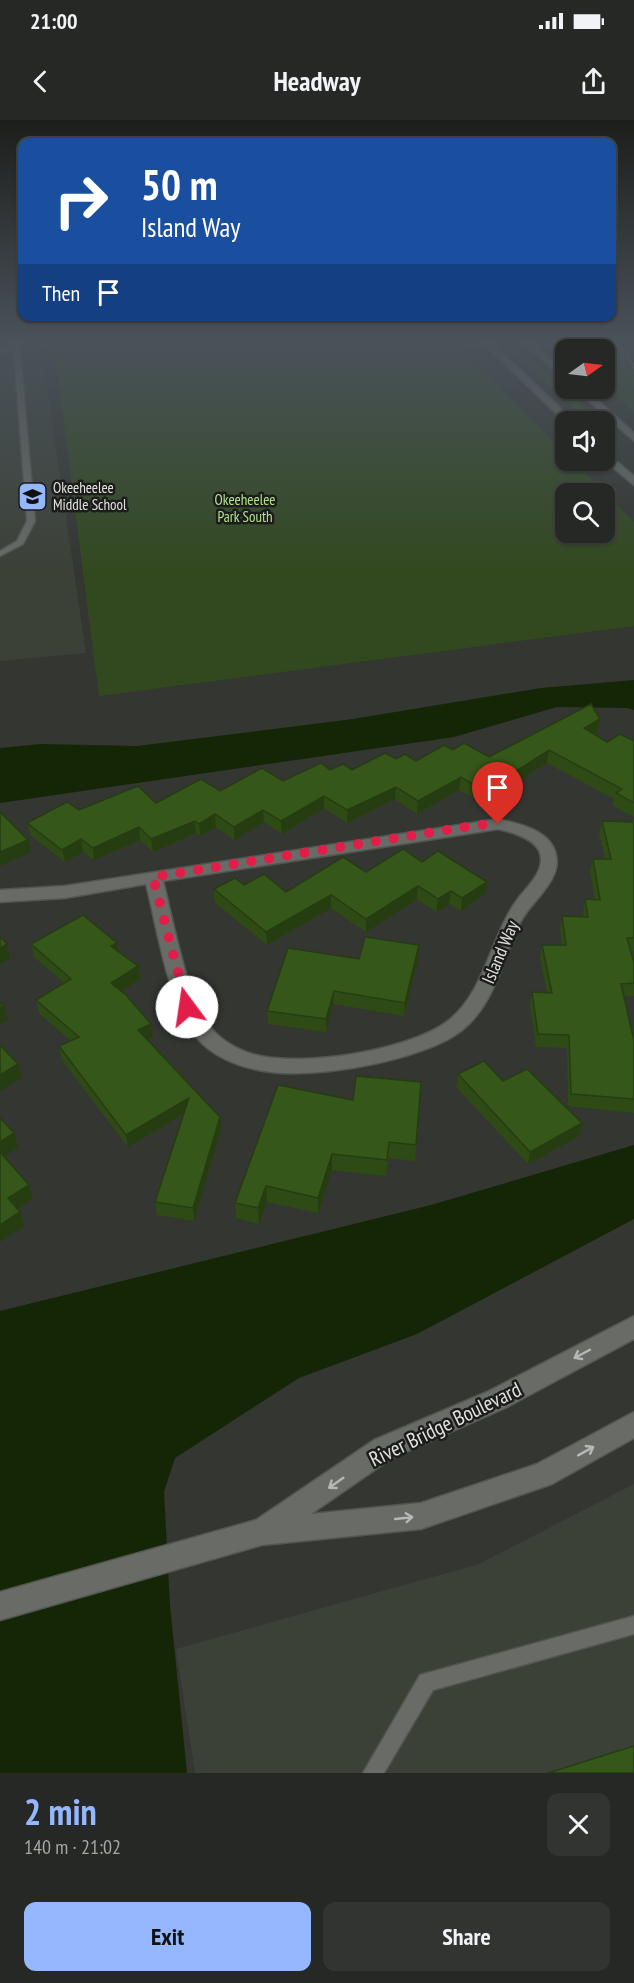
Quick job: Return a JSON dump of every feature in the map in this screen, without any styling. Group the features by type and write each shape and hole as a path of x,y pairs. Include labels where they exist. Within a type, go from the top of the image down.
{"street":[{"path":"611,417 634,438"},
{"path":"615,464 634,482"},
{"name":"Island Way","path":"0,896 65,891 478,825 498,824 517,828 534,837 545,848 549,861 546,873 519,909 504,937 481,996 455,1026 437,1036 405,1048 298,1068 276,1067 235,1056 204,1035 193,1022 153,877"},
{"name":"River Bridge Boulevard","path":"262,1532 383,1449 496,1400 634,1327"},
{"name":"River Bridge Boulevard","path":"0,1606 262,1532 421,1516 543,1475 634,1424"}],"lane":[{"path":"0,554 20,542 31,521 22,417"},
{"path":"0,543 20,542"},
{"path":"373,1773 427,1682 634,1625"}],"shaded area":[{"name":"Okeeheelee Middle School","path":"0,417 51,417 86,653 0,661"},
{"path":"634,680 634,710 557,707 454,737 0,803 0,748 41,744 137,746 353,719 541,688"},
{"path":"634,1145 634,1219 417,1334 299,1378 175,1458 164,1492 170,1605 187,1773 0,1773 0,1311 431,1205"},
{"path":"634,1484 634,1773 195,1773 176,1649 479,1564"}],"green space":[{"name":"Okeeheelee Park South","path":"63,417 529,417 555,443 555,471 583,471 595,483 555,483 555,543 615,543 615,503 634,522 634,626 99,696"}],"building":[{"path":"591,704 600,719 584,728 607,742 620,734 634,741 634,803 616,793 622,789 549,750 485,791 461,777 418,801 396,787 347,810 324,796 281,821 263,810 234,827 215,814 199,824 195,821 151,839 139,827 93,848 81,839 62,850 27,823 67,802 79,810 138,786 156,803 201,779 220,791 262,768 283,781 321,763 330,770 343,764 352,770 385,753 396,759 405,754 416,761 444,745 453,750 464,743 489,757"},
{"path":"0,812 28,840 0,852"},
{"path":"602,821 634,822 634,938 627,938 634,963 634,983 621,984 634,1041 634,1099 571,1094 569,1035 538,1034 532,992 552,993 542,945 566,945 562,916 588,917 585,899 600,900 593,859 611,859"},
{"path":"403,849 422,862 438,851 487,882 462,898 451,891 438,899 418,886 366,919 331,895 266,932 214,889 235,878 244,885 264,874 286,892 343,857 366,872"},
{"path":"83,915 117,943 111,946 138,966 111,983 126,995 151,1024 138,1030 220,1117 193,1208 155,1202 189,1098 126,1135 59,1046 79,1037 36,1000 71,979 31,944"},
{"path":"0,937 7,944 0,948"},
{"path":"365,937 419,945 405,1003 334,991 326,1019 267,1011 288,948 359,959"},
{"path":"0,1045 18,1064 0,1075"},
{"path":"484,1061 503,1081 527,1069 582,1123 530,1152 458,1074"},
{"path":"356,1076 421,1082 416,1145 389,1142 387,1160 332,1154 318,1198 266,1186 258,1208 235,1203 278,1085 353,1100"},
{"path":"0,1118 14,1133 0,1142"},
{"path":"0,1152 29,1185 8,1198 20,1212 0,1225"},
{"path":"634,1746 634,1773 548,1773"}],"place":[{"name":"Okeeheelee Middle School","path":"32,496"}],"route":[{"path":"187,1007 153,877 478,825 498,824"}]}
